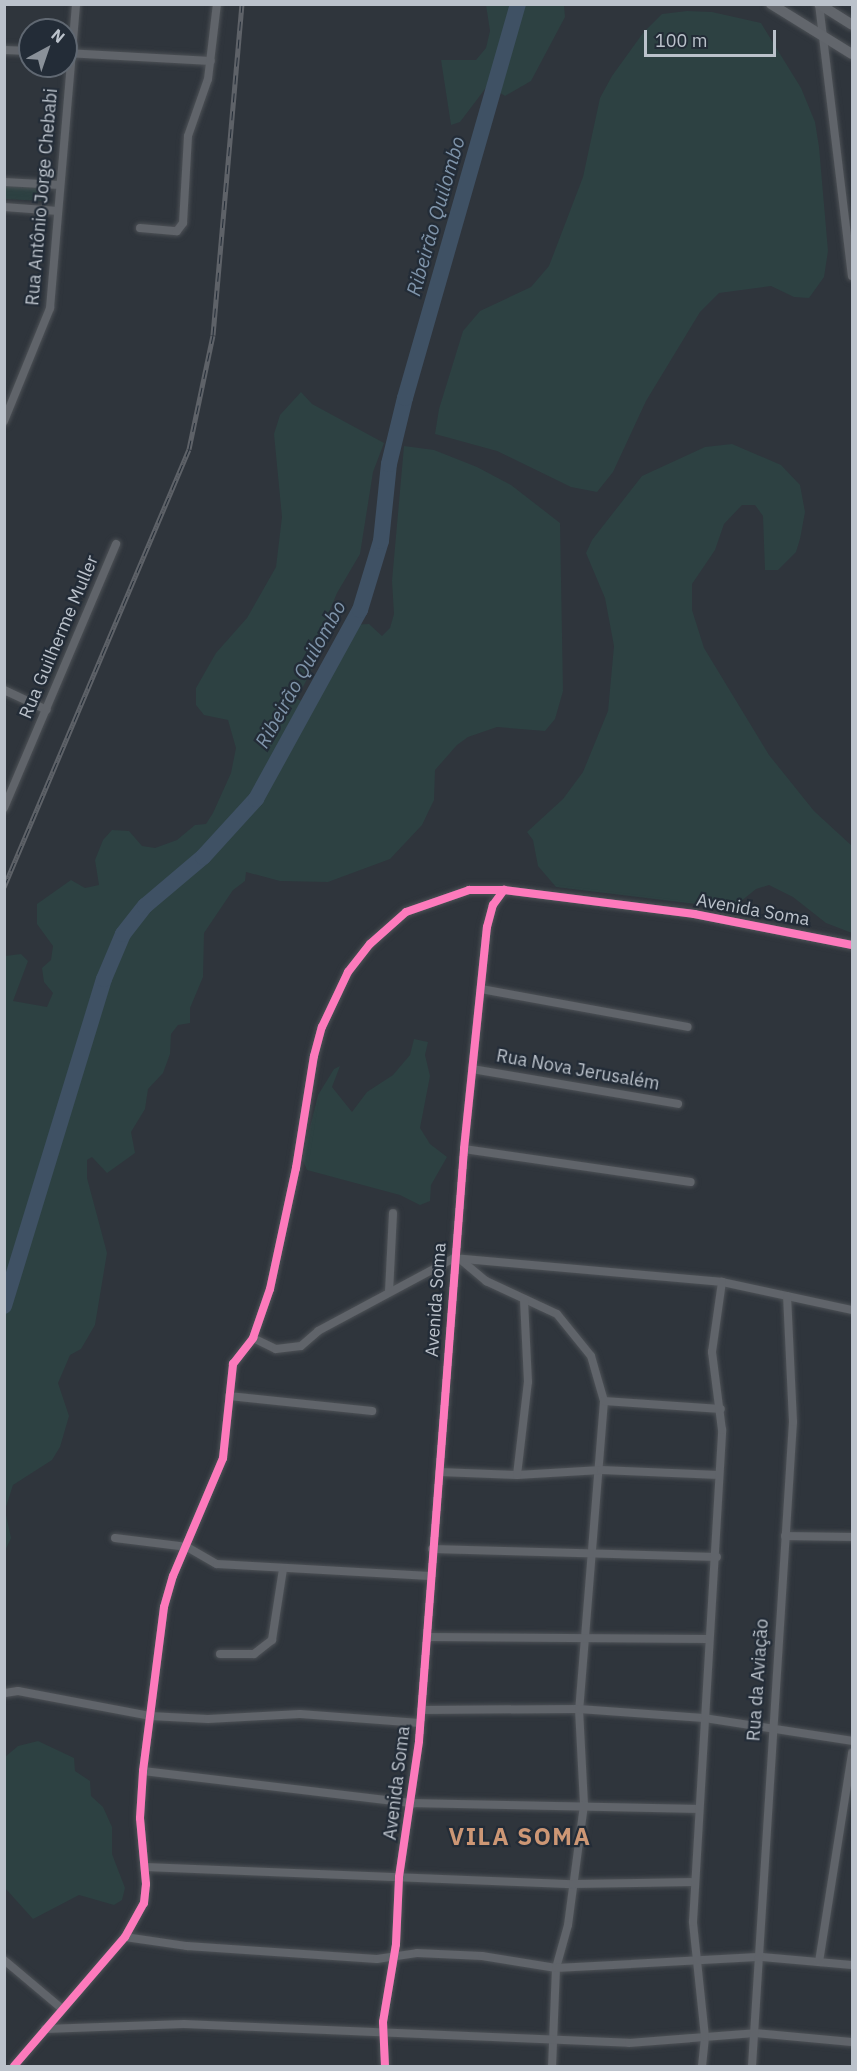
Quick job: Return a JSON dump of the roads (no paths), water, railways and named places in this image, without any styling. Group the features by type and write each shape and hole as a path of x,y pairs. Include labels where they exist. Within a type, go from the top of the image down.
{"main road":[{"path":"771,4 852,54"},
{"path":"819,5 852,25"}],"street":[{"path":"140,228 177,231 183,223 188,136 211,61 217,4"},
{"path":"819,5 852,276"},
{"path":"78,54 211,61"},
{"name":"Rua Antônio Jorge Chebabi","path":"4,421 50,308 67,78"},
{"path":"4,182 60,185"},
{"path":"4,207 58,211"},
{"name":"Rua Guilherme Muller","path":"4,808 116,544"},
{"path":"4,690 46,710"},
{"path":"14,2067 61,2008 125,1937 144,1903 145,1867 140,1818 143,1771 164,1607 223,1458 233,1364 253,1338 270,1289 296,1168 314,1056 322,1027 348,972 370,944 406,912 469,890 504,890"},
{"name":"Avenida Soma","path":"384,2067 382,2033 394,1956 399,1877 413,1803 420,1723 464,1149 487,927 493,905 504,890 751,923 852,945"},
{"path":"481,989 688,1027"},
{"name":"Rua Nova Jerusalém","path":"472,1069 678,1104"},
{"path":"464,1149 691,1182"},
{"path":"389,1292 393,1213"},
{"path":"253,1338 276,1349 294,1349 318,1331 389,1292 457,1259 722,1282 852,1310"},
{"path":"457,1259 486,1281 557,1314 582,1342 598,1371 604,1401 588,1637 579,1709 584,1805 568,1925 556,1968 552,2067"},
{"path":"702,2067 705,2037 693,1922 697,1809 708,1639 717,1557 721,1409 712,1352 722,1282"},
{"name":"Rua da Aviação","path":"752,2067 762,1957 771,1726 793,1422 787,1296"},
{"path":"516,1474 528,1382 524,1299"},
{"path":"230,1396 372,1411"},
{"path":"604,1401 721,1409"},
{"path":"439,1472 516,1474 601,1470 719,1475"},
{"path":"785,1536 852,1537"},
{"path":"115,1538 186,1547 217,1564 430,1576"},
{"path":"432,1549 717,1557"},
{"path":"219,1654 254,1654 272,1640 284,1569"},
{"path":"427,1637 708,1639"},
{"path":"4,1693 18,1691 150,1716 208,1719 300,1714 420,1723"},
{"path":"421,1710 579,1709 704,1718 771,1726 852,1742"},
{"path":"819,1962 852,1753"},
{"path":"143,1771 413,1803 697,1809"},
{"path":"145,1867 573,1884 695,1882"},
{"path":"125,1937 187,1946 377,1959 417,1953 482,1956 556,1968 646,1966 697,1960 762,1957 852,1965"},
{"path":"4,1960 61,2008"},
{"path":"45,2029 184,2024 629,2043 755,2033 852,2042"}],"waterway":[{"name":"Ribeirão Quilombo","path":"4,1306 104,979 123,934 145,906 203,857 256,799 360,610 381,541 389,464 405,398 518,4"}],"railway":[{"path":"4,887 189,449 213,335 242,4"}],"district":[{"name":"VILA SOMA","path":"520,1837"}]}
